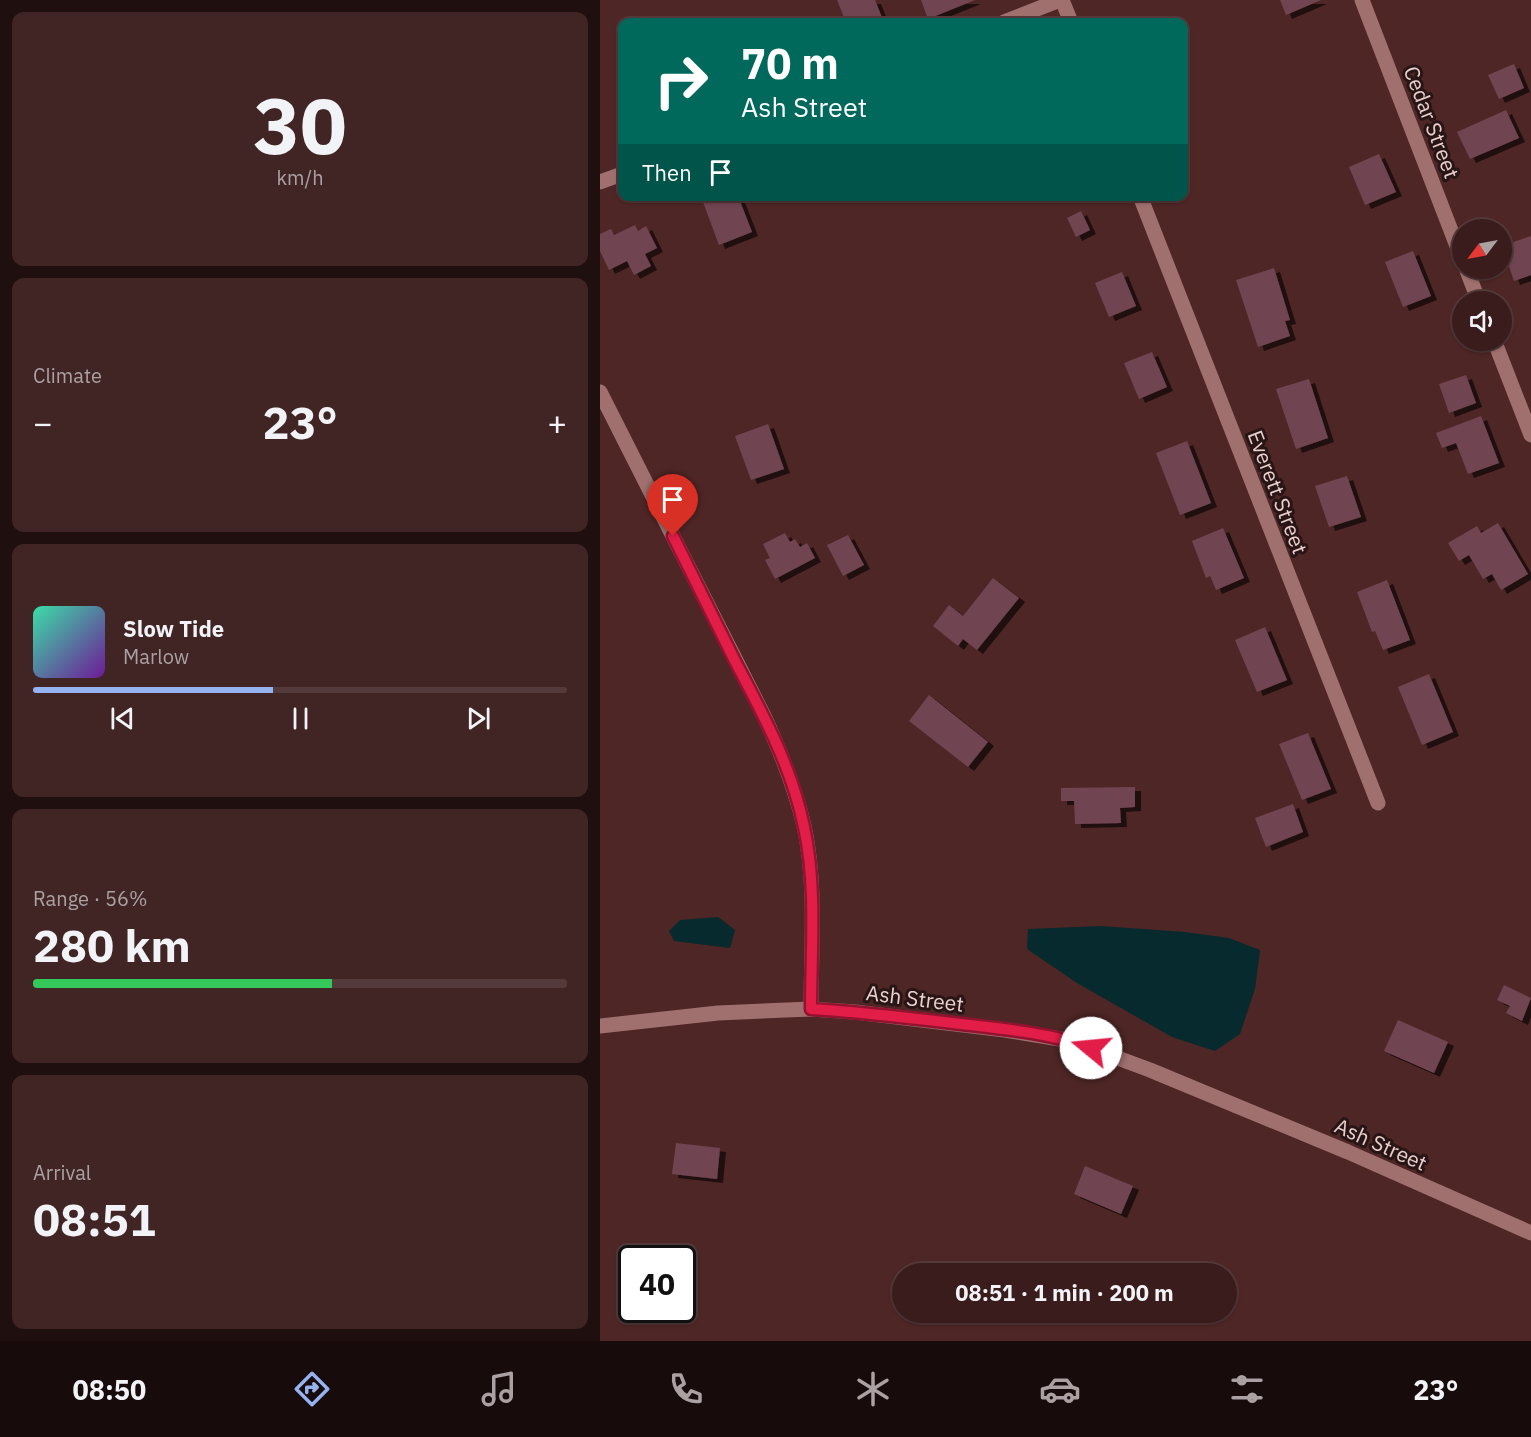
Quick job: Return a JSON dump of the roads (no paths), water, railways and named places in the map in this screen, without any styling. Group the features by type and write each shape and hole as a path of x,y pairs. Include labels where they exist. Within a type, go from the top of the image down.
{"street":[{"path":"1014,18 1061,0 1069,18"},
{"name":"Cedar Street","path":"1362,0 1452,233"},
{"path":"600,183 618,176"},
{"name":"Everett Street","path":"1142,201 1378,803"},
{"path":"1498,351 1531,435"},
{"path":"600,392 763,714 782,755 795,792 804,827 811,883 811,1009"},
{"name":"Ash Street","path":"600,1026 718,1013 811,1009 1005,1029 1071,1041 1150,1070 1337,1147 1531,1233"}],"water":[{"path":"718,917 735,930 730,948 674,941 669,931 680,920"},
{"path":"1101,926 1185,932 1229,938 1260,950 1255,989 1240,1034 1215,1051 1172,1037 1077,983 1027,949 1028,929"}]}
